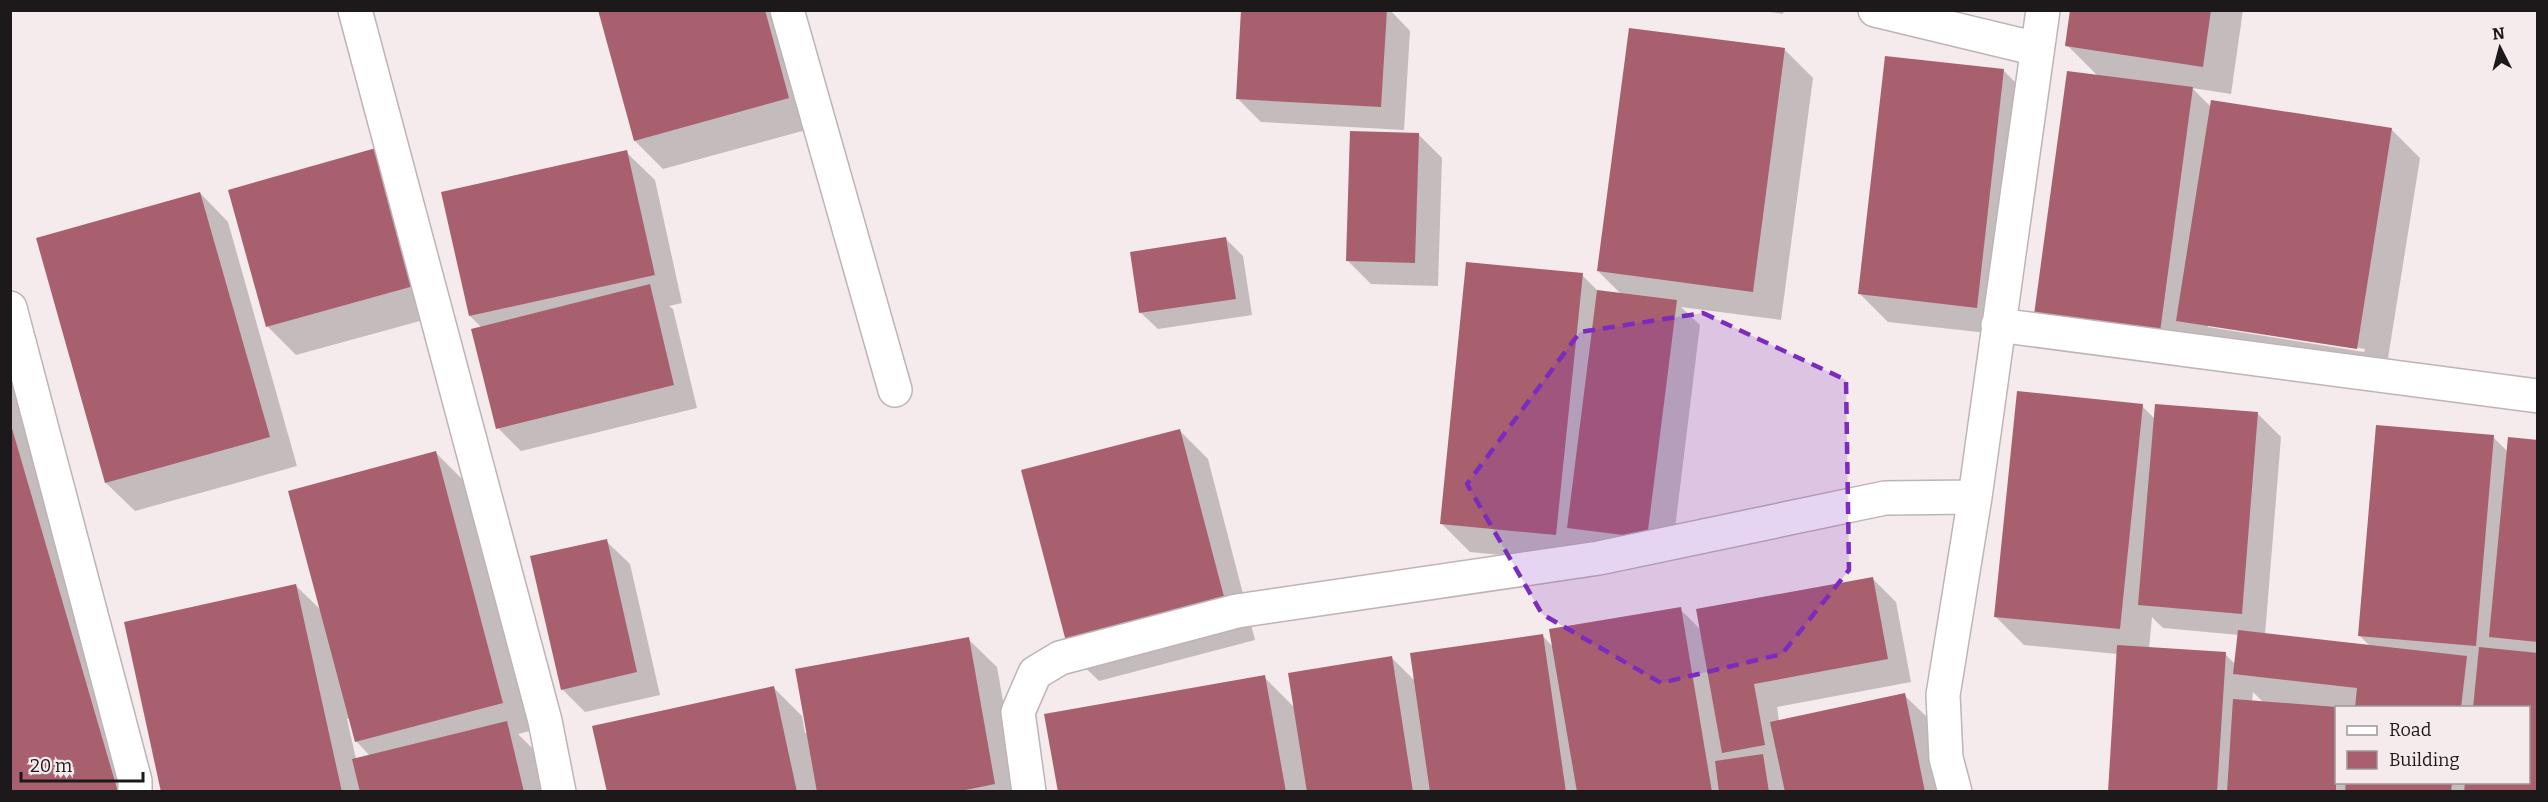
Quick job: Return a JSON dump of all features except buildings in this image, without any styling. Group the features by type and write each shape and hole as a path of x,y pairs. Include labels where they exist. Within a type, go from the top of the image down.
{"street":[{"path":"356,10 545,721 559,792"},
{"path":"787,10 895,390"},
{"path":"1875,10 2037,49"},
{"path":"1955,792 1946,758 1943,695 1975,497 2043,10"},
{"path":"10,308 135,781 135,792"},
{"path":"1998,325 2538,396"},
{"path":"1029,792 1018,712 1035,673 1060,658 1237,611 1599,558 1885,498 1975,497"}],"highlighted area":[{"path":"1703,313 1846,380 1849,570 1782,654 1661,683 1542,614 1467,484 1580,332"}]}
